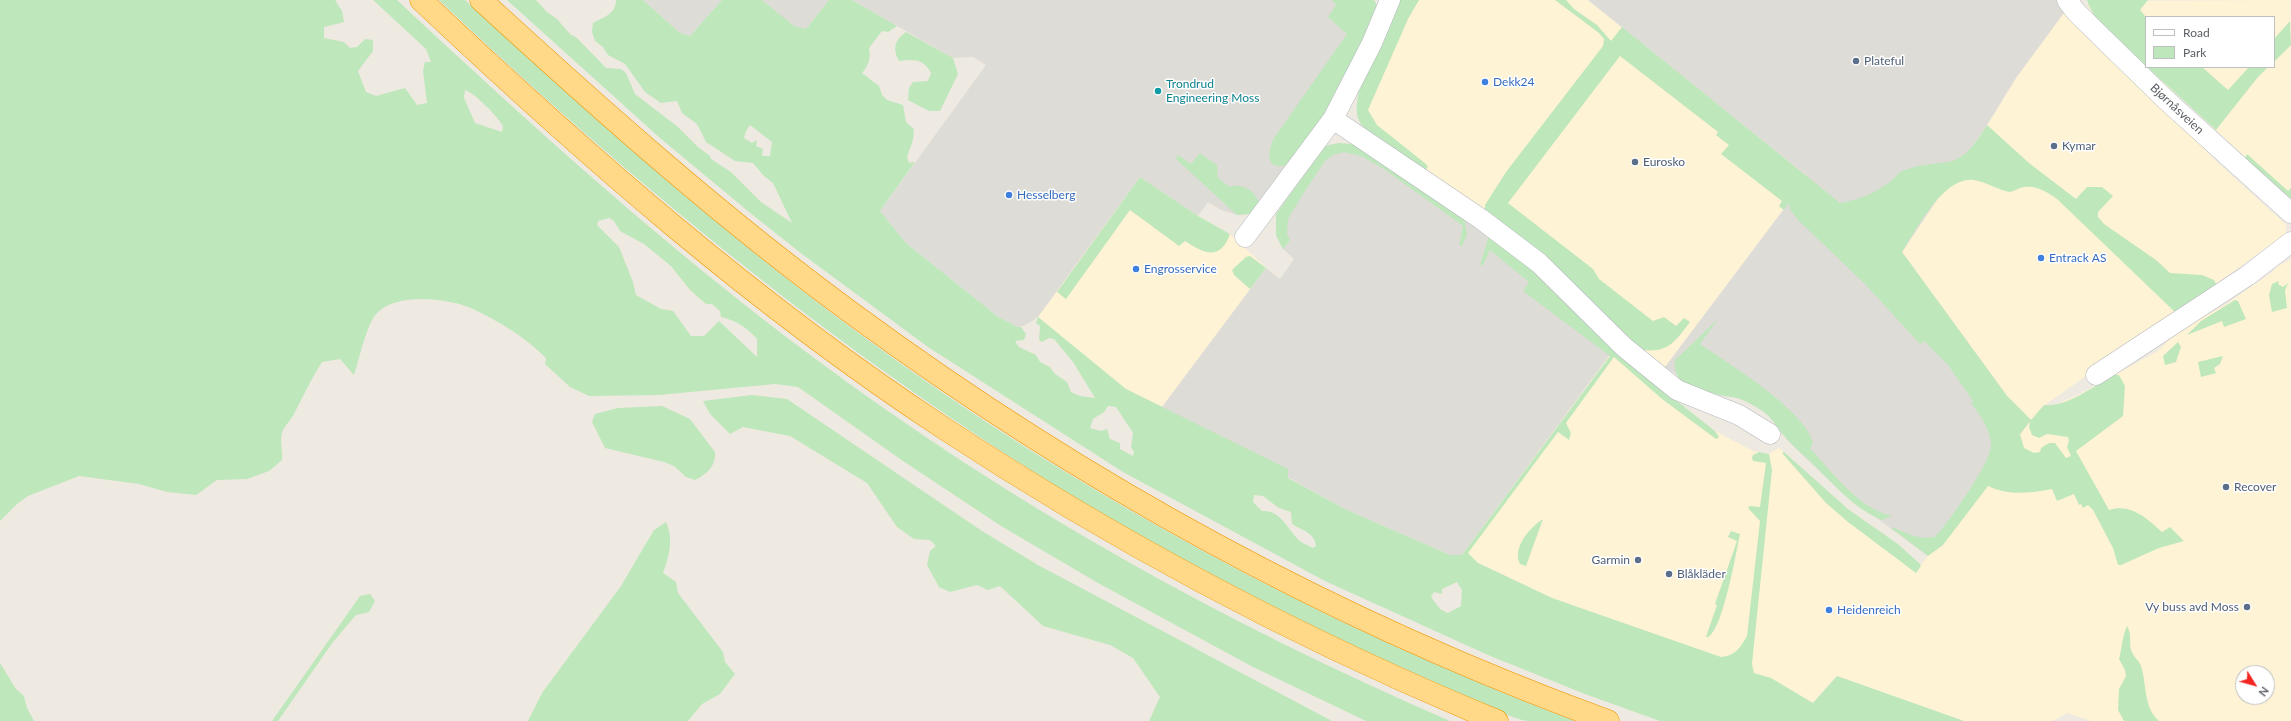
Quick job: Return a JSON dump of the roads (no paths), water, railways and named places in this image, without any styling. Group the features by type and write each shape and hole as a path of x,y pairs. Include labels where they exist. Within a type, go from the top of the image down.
{"highway":[{"path":"421,0 473,49 644,200 767,301 873,380 940,426 1043,492 1122,539 1228,597 1368,665 1497,721"},
{"path":"481,0 616,123 743,229 852,314 947,381 1071,461 1214,543 1308,592 1432,649 1608,721"}],"street":[{"path":"1245,237 1333,119 1372,43 1390,0"},
{"name":"Bjørnåsveien","path":"2068,0 2076,12 2165,99 2291,213"},
{"path":"1333,119 1481,219 1539,263 1624,347 1677,390 1739,415 1770,434"},
{"path":"2096,375 2247,276 2291,242"}],"place":[{"name":"Plateful","path":"1856,61"},
{"name":"Dekk24","path":"1485,82"},
{"name":"Trondrud Engineering Moss","path":"1158,91"},
{"name":"Kymar","path":"2054,146"},
{"name":"Eurosko","path":"1635,162"},
{"name":"Hesselberg","path":"1009,195"},
{"name":"Entrack AS","path":"2041,258"},
{"name":"Engrosservice","path":"1136,269"},
{"name":"Recover","path":"2226,487"},
{"name":"Garmin","path":"1638,560"},
{"name":"Blåkläder","path":"1669,574"},
{"name":"Vy buss avd Moss","path":"2247,607"},
{"name":"Heidenreich","path":"1829,610"}]}
